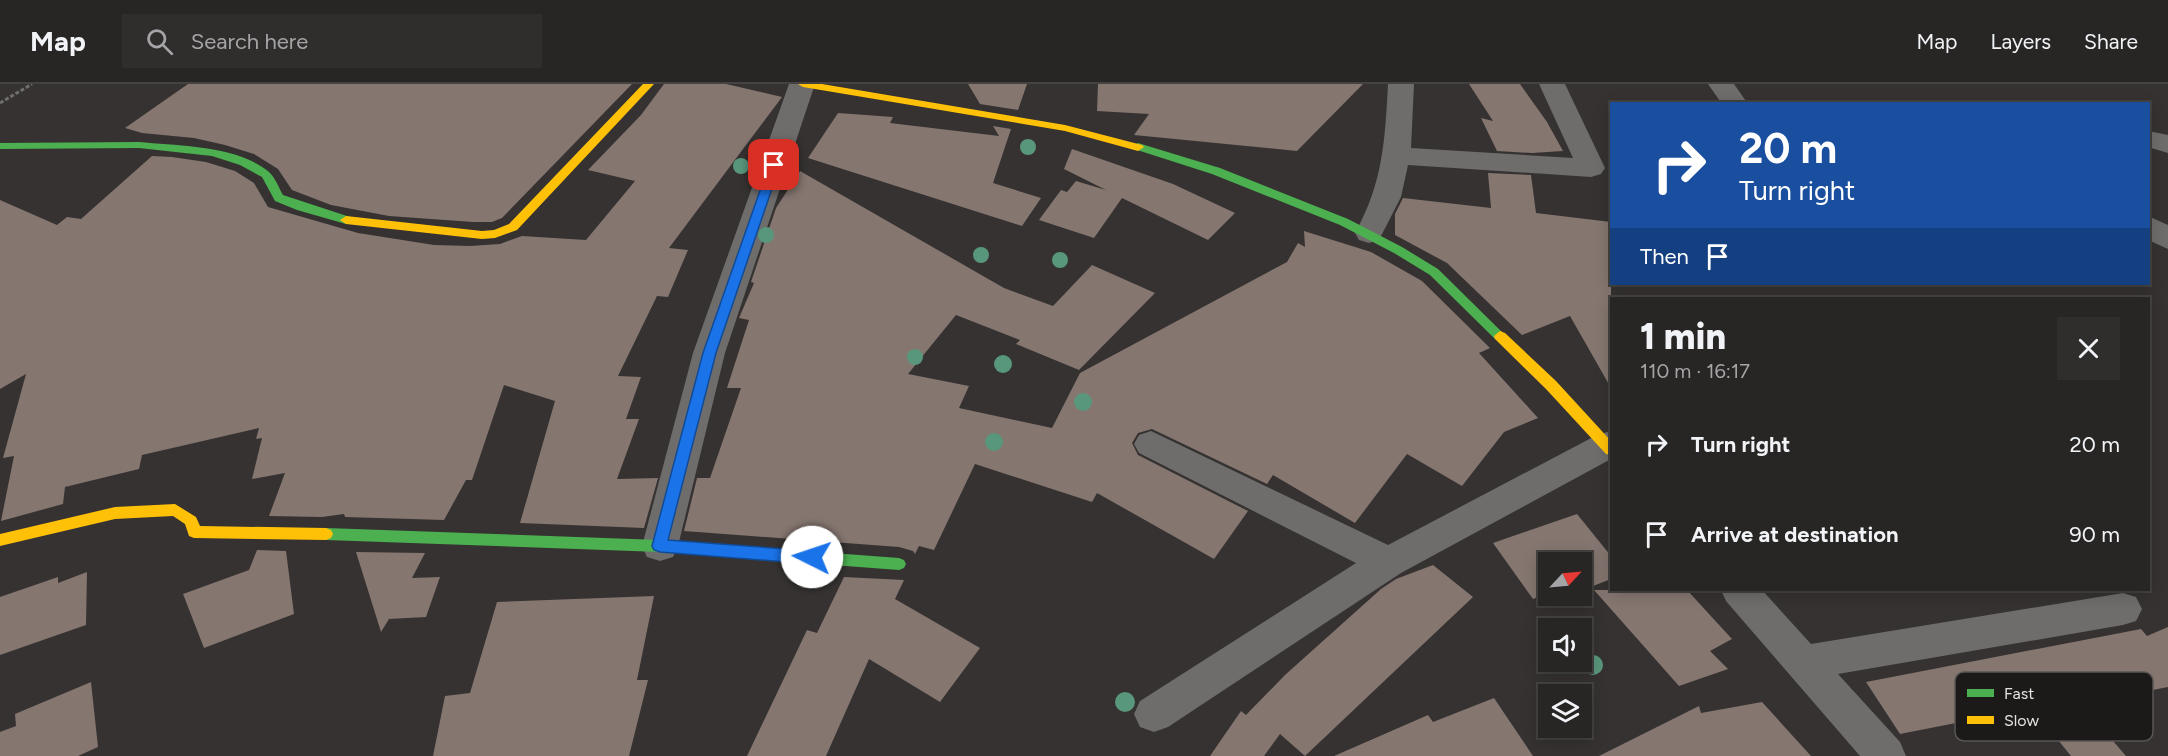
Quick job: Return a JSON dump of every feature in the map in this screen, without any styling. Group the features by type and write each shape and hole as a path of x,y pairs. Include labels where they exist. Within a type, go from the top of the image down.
{"street":[{"path":"0,146 106,143 203,152 245,163 268,177 274,194 279,198 329,215 392,226 489,235 500,233 513,226 599,139 649,84"},
{"path":"660,546 710,353 803,84 1065,128 1122,142 1216,171 1369,233 1434,272 1551,385 1609,448 1388,562 1154,714"},
{"path":"1369,233 1388,199 1397,156 1401,84"},
{"path":"1552,84 1601,168"},
{"path":"1721,84 1734,102"},
{"path":"2150,140 2168,144"},
{"path":"1397,156 1601,168"},
{"path":"2150,227 2168,239"},
{"path":"1151,444 1388,562"},
{"path":"0,540 115,513 175,510 191,521 194,532 400,535 660,546 899,564"},
{"path":"1740,591 1886,756"},
{"path":"1805,662 2123,609"}],"path":[{"path":"0,103 32,84"}],"building":[{"path":"188,84 632,84 502,218 492,222 473,222 389,216 331,205 292,190 278,169 254,154 194,138 142,133 125,128"},
{"path":"664,84 726,84 782,97 669,248 688,250 668,297 657,296 618,376 641,377 626,419 639,419 617,479 658,478 644,528 520,523 555,401 504,385 472,480 466,480 444,520 345,517 344,514 322,517 269,516 285,473 252,479 262,438 256,439 259,428 142,455 139,469 65,487 63,504 1,521 14,456 3,458 26,374 0,389 0,200 57,225 67,217 81,219 152,156 172,157 206,162 235,171 254,183 268,207 358,233 434,245 500,244 522,236 586,240 635,181 588,170 641,115"},
{"path":"968,84 1027,84 1018,110 980,104"},
{"path":"1098,84 1363,84 1297,151 1134,135 1149,114 1097,111"},
{"path":"1469,84 1520,84 1547,122 1563,151 1532,153 1497,151 1481,118 1493,121"},
{"path":"838,113 893,117 890,123 999,136 993,126 1011,129 993,183 1041,198 1022,226 808,158"},
{"path":"1072,149 1173,184 1235,213 1208,240 1122,198 1094,238 1039,220 1061,190 1067,192 1076,181 1106,190 1064,169"},
{"path":"800,171 1004,288 1053,306 1092,265 1155,293 1079,370 1016,344 1020,340 956,315 908,374 969,386 959,408 1052,428 1080,373 1287,262 1298,243 1305,247 1304,231 1371,252 1422,281 1490,348 1479,353 1538,418 1504,432 1462,486 1407,454 1355,523 1273,475 1267,484 1152,429 1138,433 1132,443 1138,455 1248,511 1214,559 1097,493 1092,502 975,464 934,550 919,546 915,554 913,551 899,547 684,531 697,478 710,478 741,388 727,388 749,320 739,318 754,283 751,282 776,208"},
{"path":"1488,173 1531,175 1536,213 1610,222 1610,386 1570,316 1522,335 1447,263 1395,235 1395,214 1403,198 1491,208"},
{"path":"1577,514 1610,555 1610,579 1592,586 1592,552 1538,552 1538,597 1533,599 1493,543"},
{"path":"257,550 286,551 294,614 204,648 183,594 249,570"},
{"path":"356,552 425,553 412,578 440,577 426,617 389,619 381,632"},
{"path":"1433,565 1473,597 1305,756 1280,734 1264,756 1210,756 1241,711 1246,715 1285,675 1381,589 1396,579"},
{"path":"87,572 86,625 0,655 0,597 58,577 58,583"},
{"path":"844,577 904,580 895,599 980,648 940,702 869,659 826,756 747,756 807,630 817,633"},
{"path":"1594,590 1688,591 1732,639 1710,651 1728,669 1679,686"},
{"path":"654,596 637,680 648,680 629,756 433,756 445,696 470,693 497,602"},
{"path":"2168,627 2168,687 2153,690 2153,672 1955,672 1955,723 1900,734 1866,682 2141,629 2147,636"},
{"path":"91,682 98,747 78,756 0,756 0,732 16,726 15,714"},
{"path":"1494,698 1533,756 1334,756 1428,715 1433,722"},
{"path":"1762,702 1811,756 1599,756 1699,706 1701,713"},
{"path":"2059,741 2113,741 2126,756 2071,756"}],"traffic: fast":[{"path":"0,146 139,145 213,153 244,162 266,175 279,198 346,220"},
{"path":"1138,147 1216,171 1344,222 1398,250 1434,272 1500,336"},
{"path":"326,534 660,546 899,564"}],"traffic: slow":[{"path":"346,220 482,235 495,234 513,227 649,84"},
{"path":"803,84 1065,128 1138,147"},
{"path":"1500,336 1551,385 1610,449"},
{"path":"0,540 115,513 175,510 191,521 194,532 326,534"}],"route":[{"path":"774,165 710,353 660,546 812,557"}]}
